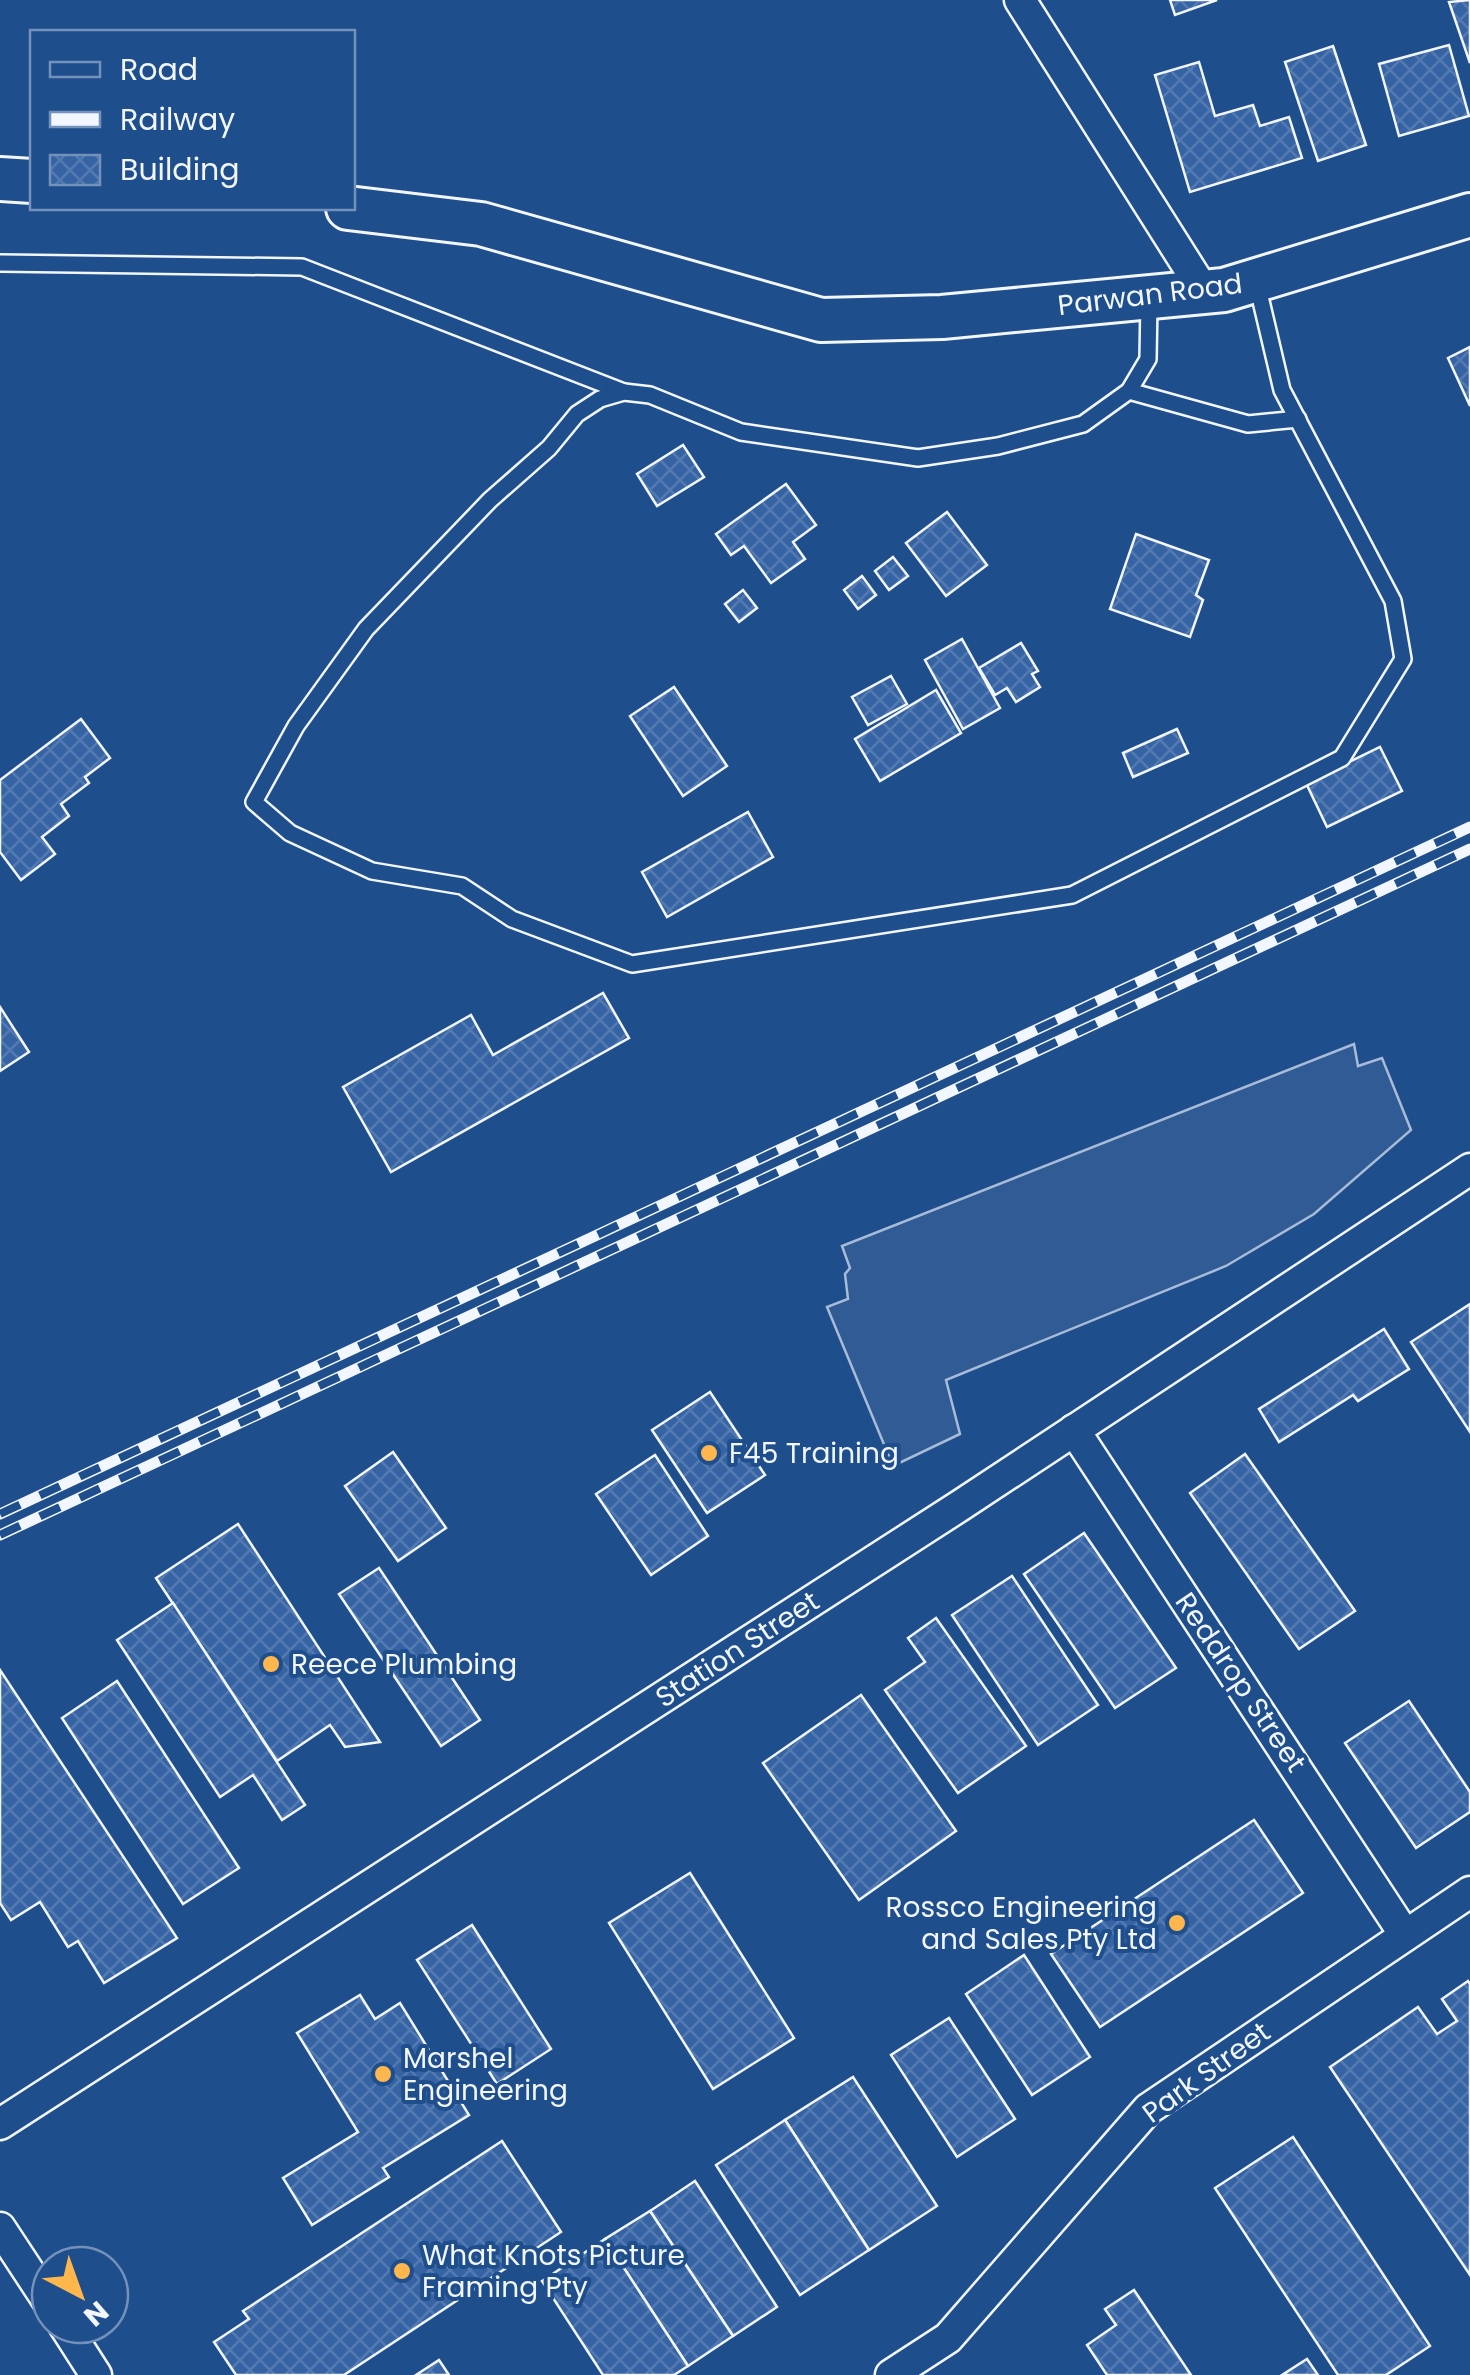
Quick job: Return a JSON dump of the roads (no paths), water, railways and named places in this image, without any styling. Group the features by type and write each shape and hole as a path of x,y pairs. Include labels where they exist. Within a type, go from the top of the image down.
{"main road":[{"path":"0,179 30,180"},
{"name":"Parwan Road","path":"355,209 481,224 821,320 942,318 1206,293 1470,215"}],"street":[{"path":"1028,2 1206,293"},
{"name":"Station Street","path":"0,2124 1074,1430 1470,1169"},
{"name":"Reddrop Street","path":"1074,1430 1405,1934"},
{"name":"Park Street","path":"891,2375 948,2338 1148,2109 1470,1892"},
{"path":"0,2228 30,2274"},
{"path":"77,2345 96,2375"}],"lane":[{"path":"0,262 302,267 624,392 650,394 741,432 918,458 998,446 1084,424 1129,392 1148,359 1149,298"},
{"path":"624,392 600,399 577,414 549,448 490,500 366,629 296,726 254,802 290,833 372,871 462,886 512,919 632,964 1072,895 1342,758 1403,660 1393,601 1282,390 1256,280"},
{"path":"1129,392 1248,424 1298,419"}],"railway":[{"path":"0,1514 1470,827"},
{"path":"0,1535 1470,849"}],"place":[{"name":"F45 Training","path":"709,1453"},
{"name":"Reece Plumbing","path":"271,1664"},
{"name":"Rossco Engineering and Sales Pty Ltd","path":"1177,1923"},
{"name":"Marshel Engineering","path":"383,2074"},
{"name":"What Knots Picture Framing Pty","path":"402,2271"}]}
